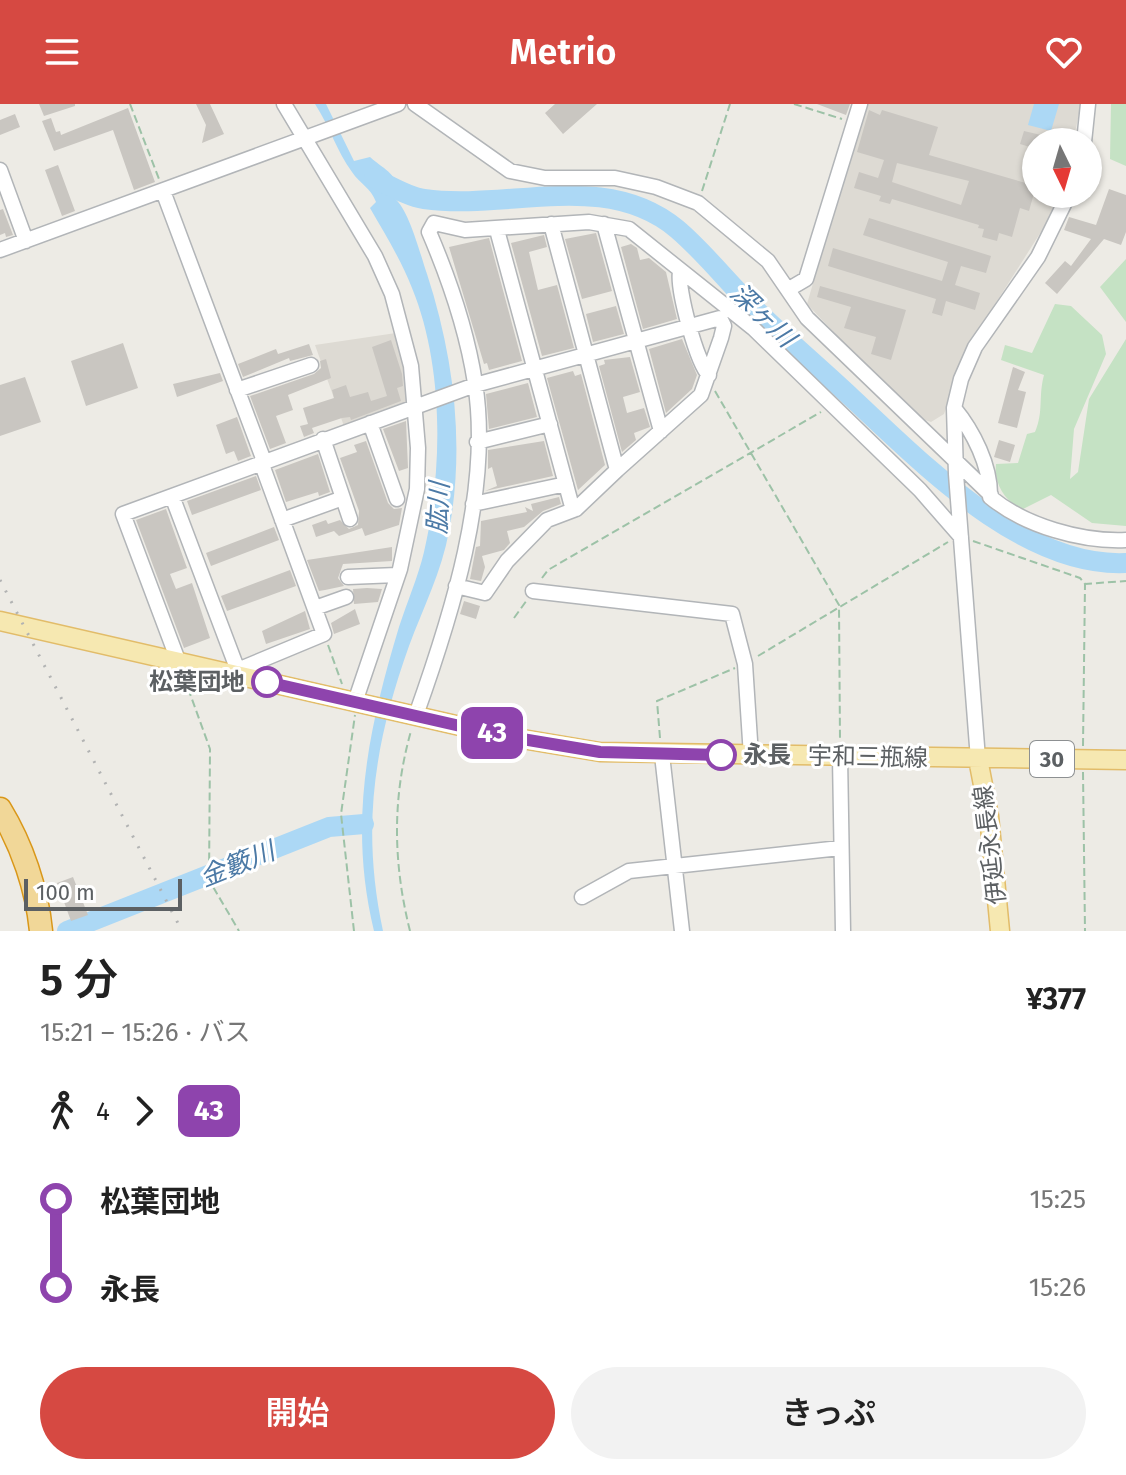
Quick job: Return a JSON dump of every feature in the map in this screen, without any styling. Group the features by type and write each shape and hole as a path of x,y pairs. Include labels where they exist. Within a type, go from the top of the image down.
{"highway":[{"path":"0,809 18,844 33,886 41,931"}],"main road":[{"name":"宇和三瓶線","path":"0,621 179,663 240,672 412,715 600,752 1126,760"},
{"name":"伊延永長線","path":"978,759 989,816 1000,931"}],"street":[{"path":"284,104 375,256 392,294 411,366 417,406 417,489 397,575 355,702"},
{"path":"0,250 398,104"},
{"path":"415,104 510,171 545,178 615,178 656,187 698,203 768,261 807,318 956,469 1016,515 1100,541 1126,540"},
{"path":"789,289 806,279 860,104"},
{"path":"1085,128 1088,104"},
{"path":"0,170 26,241"},
{"path":"163,191 324,634 240,672 172,496"},
{"path":"978,759 954,408 975,347 1038,257 1062,208"},
{"path":"412,715 449,623 473,504 477,442 448,278 429,232 434,223 465,230 551,224 604,224 629,229 753,328 961,532"},
{"path":"551,224 617,470"},
{"path":"604,224 661,431"},
{"path":"497,230 566,484 576,509"},
{"path":"680,272 690,325 708,379"},
{"path":"456,586 485,593 507,561 547,520 576,509 694,403 708,379 724,326 720,318 720,303"},
{"path":"179,663 123,514 469,387 720,318"},
{"path":"237,390 311,365"},
{"path":"954,408 970,427 991,483 991,495"},
{"path":"370,423 397,499"},
{"path":"477,442 550,424"},
{"path":"323,439 350,519"},
{"path":"473,504 566,484"},
{"path":"282,520 343,498"},
{"path":"348,577 397,575"},
{"path":"533,591 732,614 745,664 751,756"},
{"path":"315,608 346,597"},
{"path":"662,755 682,931"},
{"path":"840,757 843,931"},
{"path":"582,897 616,875 675,865 840,848"}],"path":[{"path":"130,104 163,191"},
{"path":"698,203 730,104"},
{"path":"794,104 855,123"},
{"path":"708,379 839,605 840,757"},
{"path":"514,618 548,570 831,405"},
{"path":"662,755 657,701 745,664 961,532 1080,578 1085,584 1126,581"},
{"path":"324,634 355,702 341,814 354,931"},
{"path":"179,663 210,749 209,880 239,931"},
{"path":"410,931 396,854 397,795 412,715"}],"shaded area":[{"path":"865,104 1081,104 1076,128 1022,128 1022,208 1055,208 969,345 944,414 931,422 913,416 807,304"},
{"path":"396,333 407,366 410,406 345,429 315,345"}],"green space":[{"path":"1111,104 1126,104 1126,166 1110,159"},
{"path":"1126,259 1126,322 1100,287"},
{"path":"1055,304 1071,306 1102,335 1106,354 1074,429 1070,479 1078,472 1089,399 1126,339 1126,526 1092,523 1051,495 1021,510 1005,496 999,484 996,464 1018,463 1027,434 1035,432 1044,375 1001,360 1005,345 1032,353"}],"water":[{"name":"肱川","path":"315,104 326,104 354,161 370,157 396,183 399,198 394,198 409,222 436,305 454,401 456,466 446,546 397,682 387,717 375,787 373,857 383,931 374,931 366,891 362,815 365,777 378,703 399,627 422,561 430,520 437,453 435,384 422,318 403,267 370,208 376,202 347,164"},
{"path":"1034,104 1059,104 1052,128 1028,125"}],"building":[{"path":"39,104 75,104 75,106 44,116"},
{"path":"196,104 210,104 224,134 202,143 206,125"},
{"path":"555,104 597,104 563,134 545,113"},
{"path":"817,104 850,104 846,115"},
{"path":"128,108 155,182 134,190 113,130 54,151 42,121 51,118 56,132 60,131 61,135"},
{"path":"869,110 880,115 882,110 938,127 929,155 1022,182 1022,208 1030,208 1029,211 1020,208 1012,237 999,233 997,241 982,237 984,229 978,228 979,225 892,199 890,204 879,201 881,196 854,188 859,172 878,178 884,160 857,152","holes":["897,163 969,181 961,205 892,182"]},
{"path":"15,114 20,127 0,135 0,120"},
{"path":"58,165 75,211 62,216 45,170"},
{"path":"1109,189 1126,195 1126,232 1121,245 1104,239 1057,294 1045,283 1065,261 1071,266 1091,239 1064,230 1069,217 1096,225"},
{"path":"3,209 13,235 6,237 5,233 0,235 0,210"},
{"path":"869,218 991,256 986,273 961,266 955,285 980,293 975,310 946,301 942,316 932,313 936,299 828,266 833,248 942,281 948,262 863,235"},
{"path":"596,233 612,291 582,299 565,239"},
{"path":"544,235 547,247 529,252 538,290 557,285 574,348 542,356 511,243"},
{"path":"489,238 522,361 489,370 487,363 484,364 449,247"},
{"path":"631,244 637,248 640,260 649,258 666,272 677,319 643,329 621,247"},
{"path":"820,286 906,310 891,360 871,354 876,337 844,328 851,307 817,297"},
{"path":"616,306 624,334 593,342 586,314"},
{"path":"682,339 697,375 692,389 666,413 649,349"},
{"path":"391,340 402,374 403,386 397,388 401,401 351,420 350,417 342,418 312,428 314,433 304,437 300,426 308,424 303,408 334,398 332,390 346,385 350,397 368,392 371,401 387,396 372,347"},
{"path":"123,343 138,388 86,406 71,361"},
{"path":"309,344 313,355 290,361 289,358 243,377 238,364 276,349 278,354"},
{"path":"630,357 640,392 623,397 627,413 644,408 650,427 634,433 636,440 622,452 599,366 605,364 604,360"},
{"path":"326,359 331,378 288,395 293,410 276,416 286,443 270,449 250,396 314,374 321,368 320,361"},
{"path":"1013,367 1025,372 1018,390 1026,392 1017,428 998,423"},
{"path":"573,371 575,376 581,374 605,465 578,490 547,378"},
{"path":"220,373 223,381 177,397 173,384"},
{"path":"25,377 41,422 0,436 0,385"},
{"path":"528,383 537,417 489,429 486,394"},
{"path":"237,417 251,456 238,461 234,451 226,454 216,425"},
{"path":"406,421 408,468 399,471 383,429"},
{"path":"999,440 1015,445 1010,462 994,457"},
{"path":"366,441 388,503 394,509 402,508 399,525 365,536 362,528 339,536 334,531 316,537 312,525 326,520 328,524 340,520 349,529 358,525 359,511 340,458 357,452 354,445"},
{"path":"544,441 553,476 485,491 497,486 492,467 488,469 488,450"},
{"path":"318,454 330,492 319,496 318,492 286,502 275,470"},
{"path":"256,476 261,490 192,515 187,501"},
{"path":"559,497 561,504 543,511 524,527 507,531 510,543 504,550 482,556 485,567 481,581 470,579 476,547 480,546 481,521 527,512 525,507 533,511 531,504"},
{"path":"166,509 187,568 170,574 176,589 192,583 210,638 184,648 136,520"},
{"path":"274,527 279,540 211,566 206,553"},
{"path":"392,547 392,561 343,564 338,578 344,586 319,591 307,560"},
{"path":"290,570 296,586 227,611 221,596"},
{"path":"353,589 382,589 378,602 354,604"},
{"path":"464,601 480,606 476,619 460,614"},
{"path":"355,609 360,624 334,634 331,623"},
{"path":"305,611 310,629 266,644 262,631"},
{"path":"73,877 88,915 71,921 57,883"}],"waterway":[{"name":"深ヶ川","path":"374,178 424,199 456,201 588,196 619,201 649,211 687,238 774,327 910,452 977,507 1012,530 1050,548 1088,560 1126,563"},
{"name":"金籔川","path":"67,931 329,827 364,824"}],"railway":[{"path":"0,580 182,931"}],"bus line":[{"name":"43","path":"267,682 504,736 600,752 721,755"}],"place":[{"name":"松葉団地","path":"267,682"},
{"name":"永長","path":"721,755"}]}
